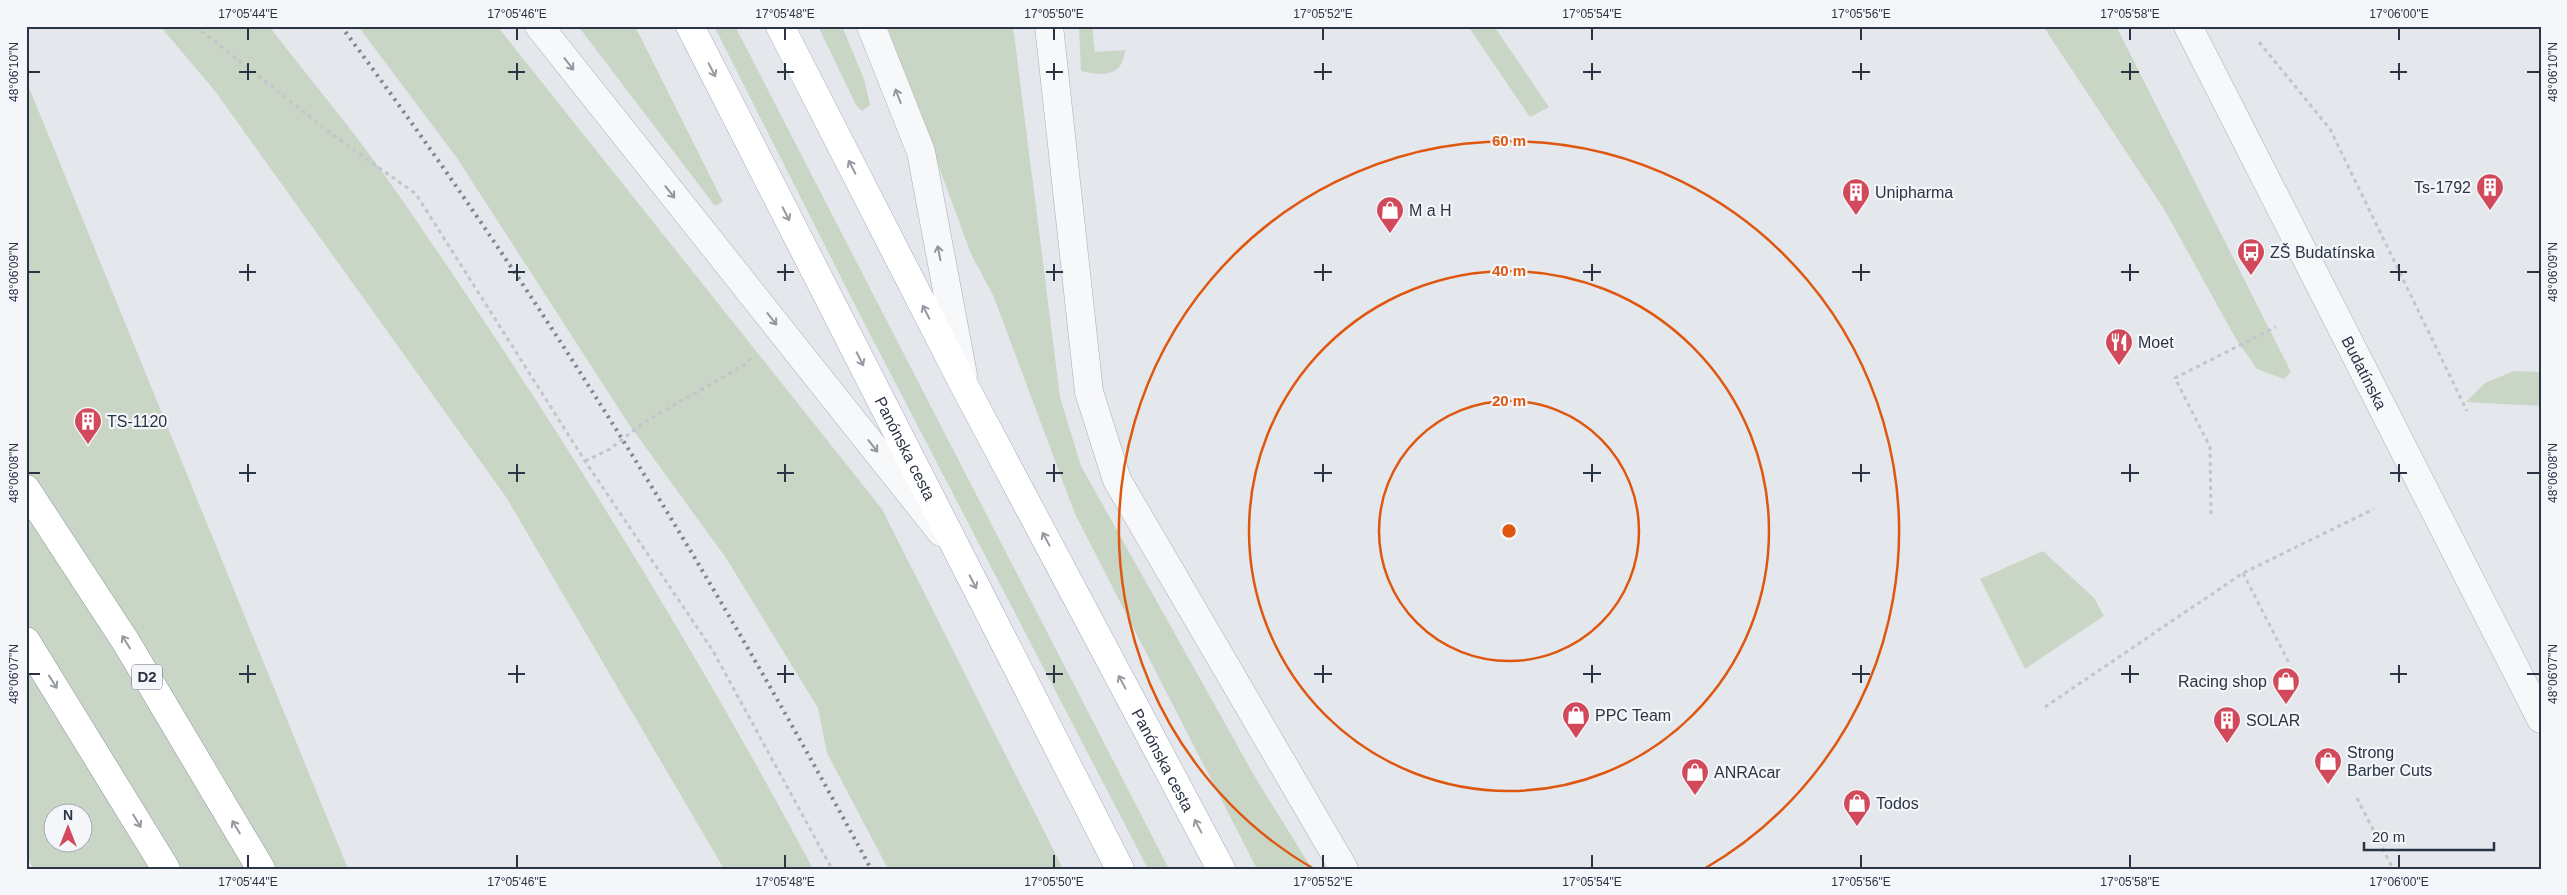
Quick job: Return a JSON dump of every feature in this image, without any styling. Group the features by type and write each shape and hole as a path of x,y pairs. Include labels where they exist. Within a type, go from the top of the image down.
{"main road":[{"name":"Panónska cesta","path":"690,26 1120,869"},
{"name":"Panónska cesta","path":"780,26 965,386 1221,869"},
{"name":"D2","path":"26,489 126,642 261,869"},
{"path":"26,641 166,869"}],"street":[{"path":"539,26 960,556"},
{"name":"Panónska cesta","path":"871,26 921,152 965,386"},
{"path":"1049,26 1088,392 1117,480 1344,869"},
{"name":"Budatínska","path":"2188,26 2541,719"}],"path":[{"path":"196,26 337,138 416,194 585,461 712,651 832,869"},
{"path":"2259,42 2330,129 2467,411"},
{"path":"585,461 610,449 646,421 743,366 778,327"},
{"path":"2211,514 2210,447 2174,378 2276,327"},
{"path":"2045,707 2243,573 2374,509"},
{"path":"2243,573 2290,665"},
{"path":"2356,798 2393,869"}],"green space":[{"path":"160,26 269,26 351,130 383,172 454,276 563,442 667,610 766,782 813,869 724,869 506,497 215,91"},
{"path":"358,26 497,26 882,509 1063,869 888,869 827,753 818,708 726,558 628,423 457,158"},
{"path":"578,26 635,26 723,202 715,206"},
{"path":"714,26 735,26 1169,869 1148,869 858,311"},
{"path":"818,26 842,26 864,79 870,105 862,111 856,105"},
{"path":"887,26 1013,26 1060,397 1081,466 1255,777 1312,869 1257,869 1075,514 993,295 971,254"},
{"path":"1079,26 1092,26 1095,52 1126,50 1117,69 1102,74 1081,71"},
{"path":"1468,26 1494,26 1549,107 1530,117"},
{"path":"2043,26 2116,26 2291,372 2284,379 2257,369 2236,339 2164,209"},
{"path":"26,89 30,90 348,869 34,869 26,857"},
{"path":"2514,371 2541,372 2541,406 2466,402 2485,383"},
{"path":"2043,551 2094,598 2104,616 2025,669 1980,579"}],"railway":[{"path":"341,26 486,229 621,438 750,651 871,869"}],"place":[{"name":"Ts-1792","path":"2490,211"},
{"name":"Unipharma","path":"1856,216"},
{"name":"M a H","path":"1390,234"},
{"name":"ZŠ Budatínska","path":"2251,276"},
{"name":"Moet","path":"2119,366"},
{"name":"TS-1120","path":"88,445"},
{"name":"Racing shop","path":"2286,705"},
{"name":"PPC Team","path":"1576,739"},
{"name":"SOLAR","path":"2227,744"},
{"name":"Strong Barber Cuts","path":"2328,785"},
{"name":"ANRAcar","path":"1695,796"},
{"name":"Todos","path":"1857,827"}]}
